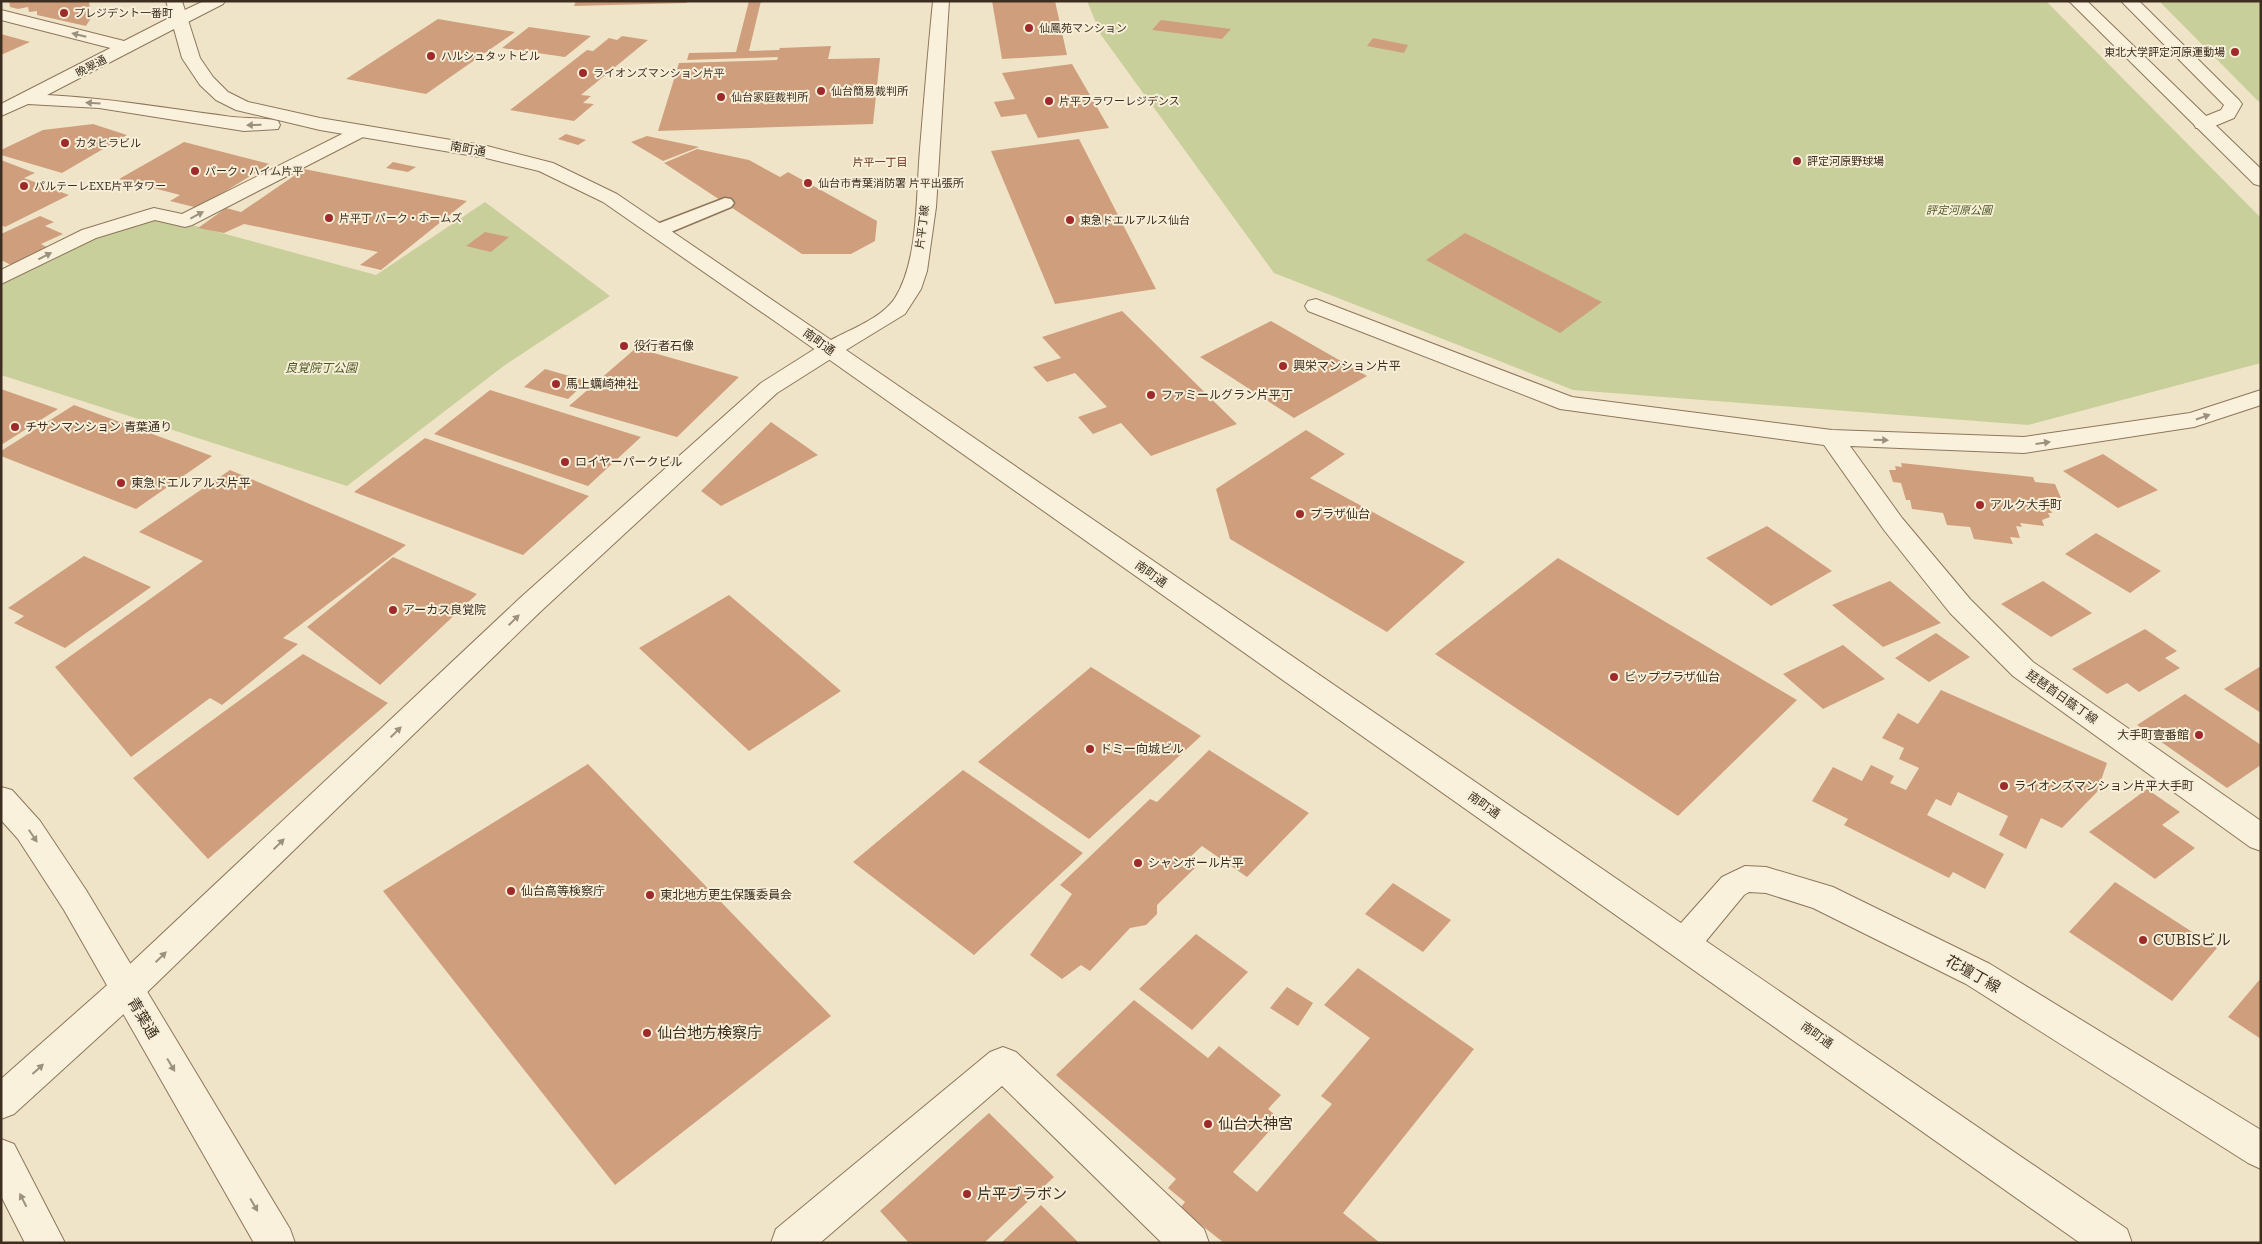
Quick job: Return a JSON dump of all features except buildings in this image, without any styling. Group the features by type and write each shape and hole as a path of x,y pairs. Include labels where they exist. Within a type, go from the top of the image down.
{"street":[{"name":"晩翠通","path":"1,112 126,47 177,10 217,1"},
{"name":"片平丁線","path":"1,1102 126,990 530,605 770,388 888,315 902,304 916,272 924,212 941,1"},
{"path":"2077,1 2261,180"},
{"path":"2129,1 2233,104 2228,114 2203,124"},
{"name":"南町通","path":"177,10 192,58 206,81 222,96 242,106 320,124 487,152 546,167 610,198 659,230 2113,1243"},
{"path":"1,15 126,47"},
{"path":"26,100 99,103 244,125 320,124"},
{"path":"1,278 98,231 154,214 185,221 360,131"},
{"path":"1316,306 1568,404 1832,438 2024,445 2194,420 2261,397"},
{"name":"琵琶首日蔭丁線","path":"1832,438 1893,524 1960,606 2022,669 2261,838"},
{"name":"青葉通","path":"1,800 29,830 75,900 126,990 276,1243"},
{"name":"花壇丁線","path":"1684,943 1732,886 1744,879 1766,880 1822,897 1978,974 2261,1151"},
{"path":"790,1243 1003,1063 1190,1243"},
{"path":"1,1157 46,1243"}],"lane":[{"path":"659,230 725,202"}],"green space":[{"name":"評定河原公園","path":"1087,1 2046,1 2261,218 2261,363 2028,425 1573,390 1274,273 1101,35"},
{"name":"東北大学評定河原運動場","path":"2159,1 2261,1 2261,104"},
{"name":"良覚院丁公園","path":"485,202 610,296 505,365 347,486 1,375 1,285 92,234 159,216 376,275"}],"place":[{"name":"プレジデント一番町","path":"64,13"},
{"name":"仙鳳苑マンション","path":"1029,28"},
{"name":"東北大学評定河原運動場","path":"2235,52"},
{"name":"ハルシュタットビル","path":"431,56"},
{"name":"ライオンズマンション片平","path":"583,73"},
{"name":"仙台簡易裁判所","path":"821,91"},
{"name":"仙台家庭裁判所","path":"721,97"},
{"name":"片平フラワーレジデンス","path":"1049,101"},
{"name":"カタヒラビル","path":"65,143"},
{"name":"評定河原野球場","path":"1797,161"},
{"name":"パーク・ハイム片平","path":"195,171"},
{"name":"仙台市青葉消防署 片平出張所","path":"808,183"},
{"name":"パルテーレEXE片平タワー","path":"24,186"},
{"name":"片平丁 パーク・ホームズ","path":"329,218"},
{"name":"東急ドエルアルス仙台","path":"1070,220"},
{"name":"役行者石像","path":"624,346"},
{"name":"興栄マンション片平","path":"1283,366"},
{"name":"馬上蠣崎神社","path":"556,384"},
{"name":"ファミールグラン片平丁","path":"1151,395"},
{"name":"チサンマンション 青葉通り","path":"15,427"},
{"name":"ロイヤーパークビル","path":"565,462"},
{"name":"東急ドエルアルス片平","path":"121,483"},
{"name":"アルク大手町","path":"1980,505"},
{"name":"プラザ仙台","path":"1300,514"},
{"name":"アーカス良覚院","path":"393,610"},
{"name":"ビッププラザ仙台","path":"1614,677"},
{"name":"大手町壹番館","path":"2199,735"},
{"name":"ドミー向城ビル","path":"1090,749"},
{"name":"ライオンズマンション片平大手町","path":"2004,786"},
{"name":"シャンボール片平","path":"1138,863"},
{"name":"仙台高等検察庁","path":"511,891"},
{"name":"東北地方更生保護委員会","path":"650,895"},
{"name":"CUBISビル","path":"2143,940"},
{"name":"仙台地方検察庁","path":"647,1033"},
{"name":"仙台大神宮","path":"1208,1124"},
{"name":"片平ブラボン","path":"967,1194"}],"district":[{"name":"片平一丁目","path":"880,162"}]}
